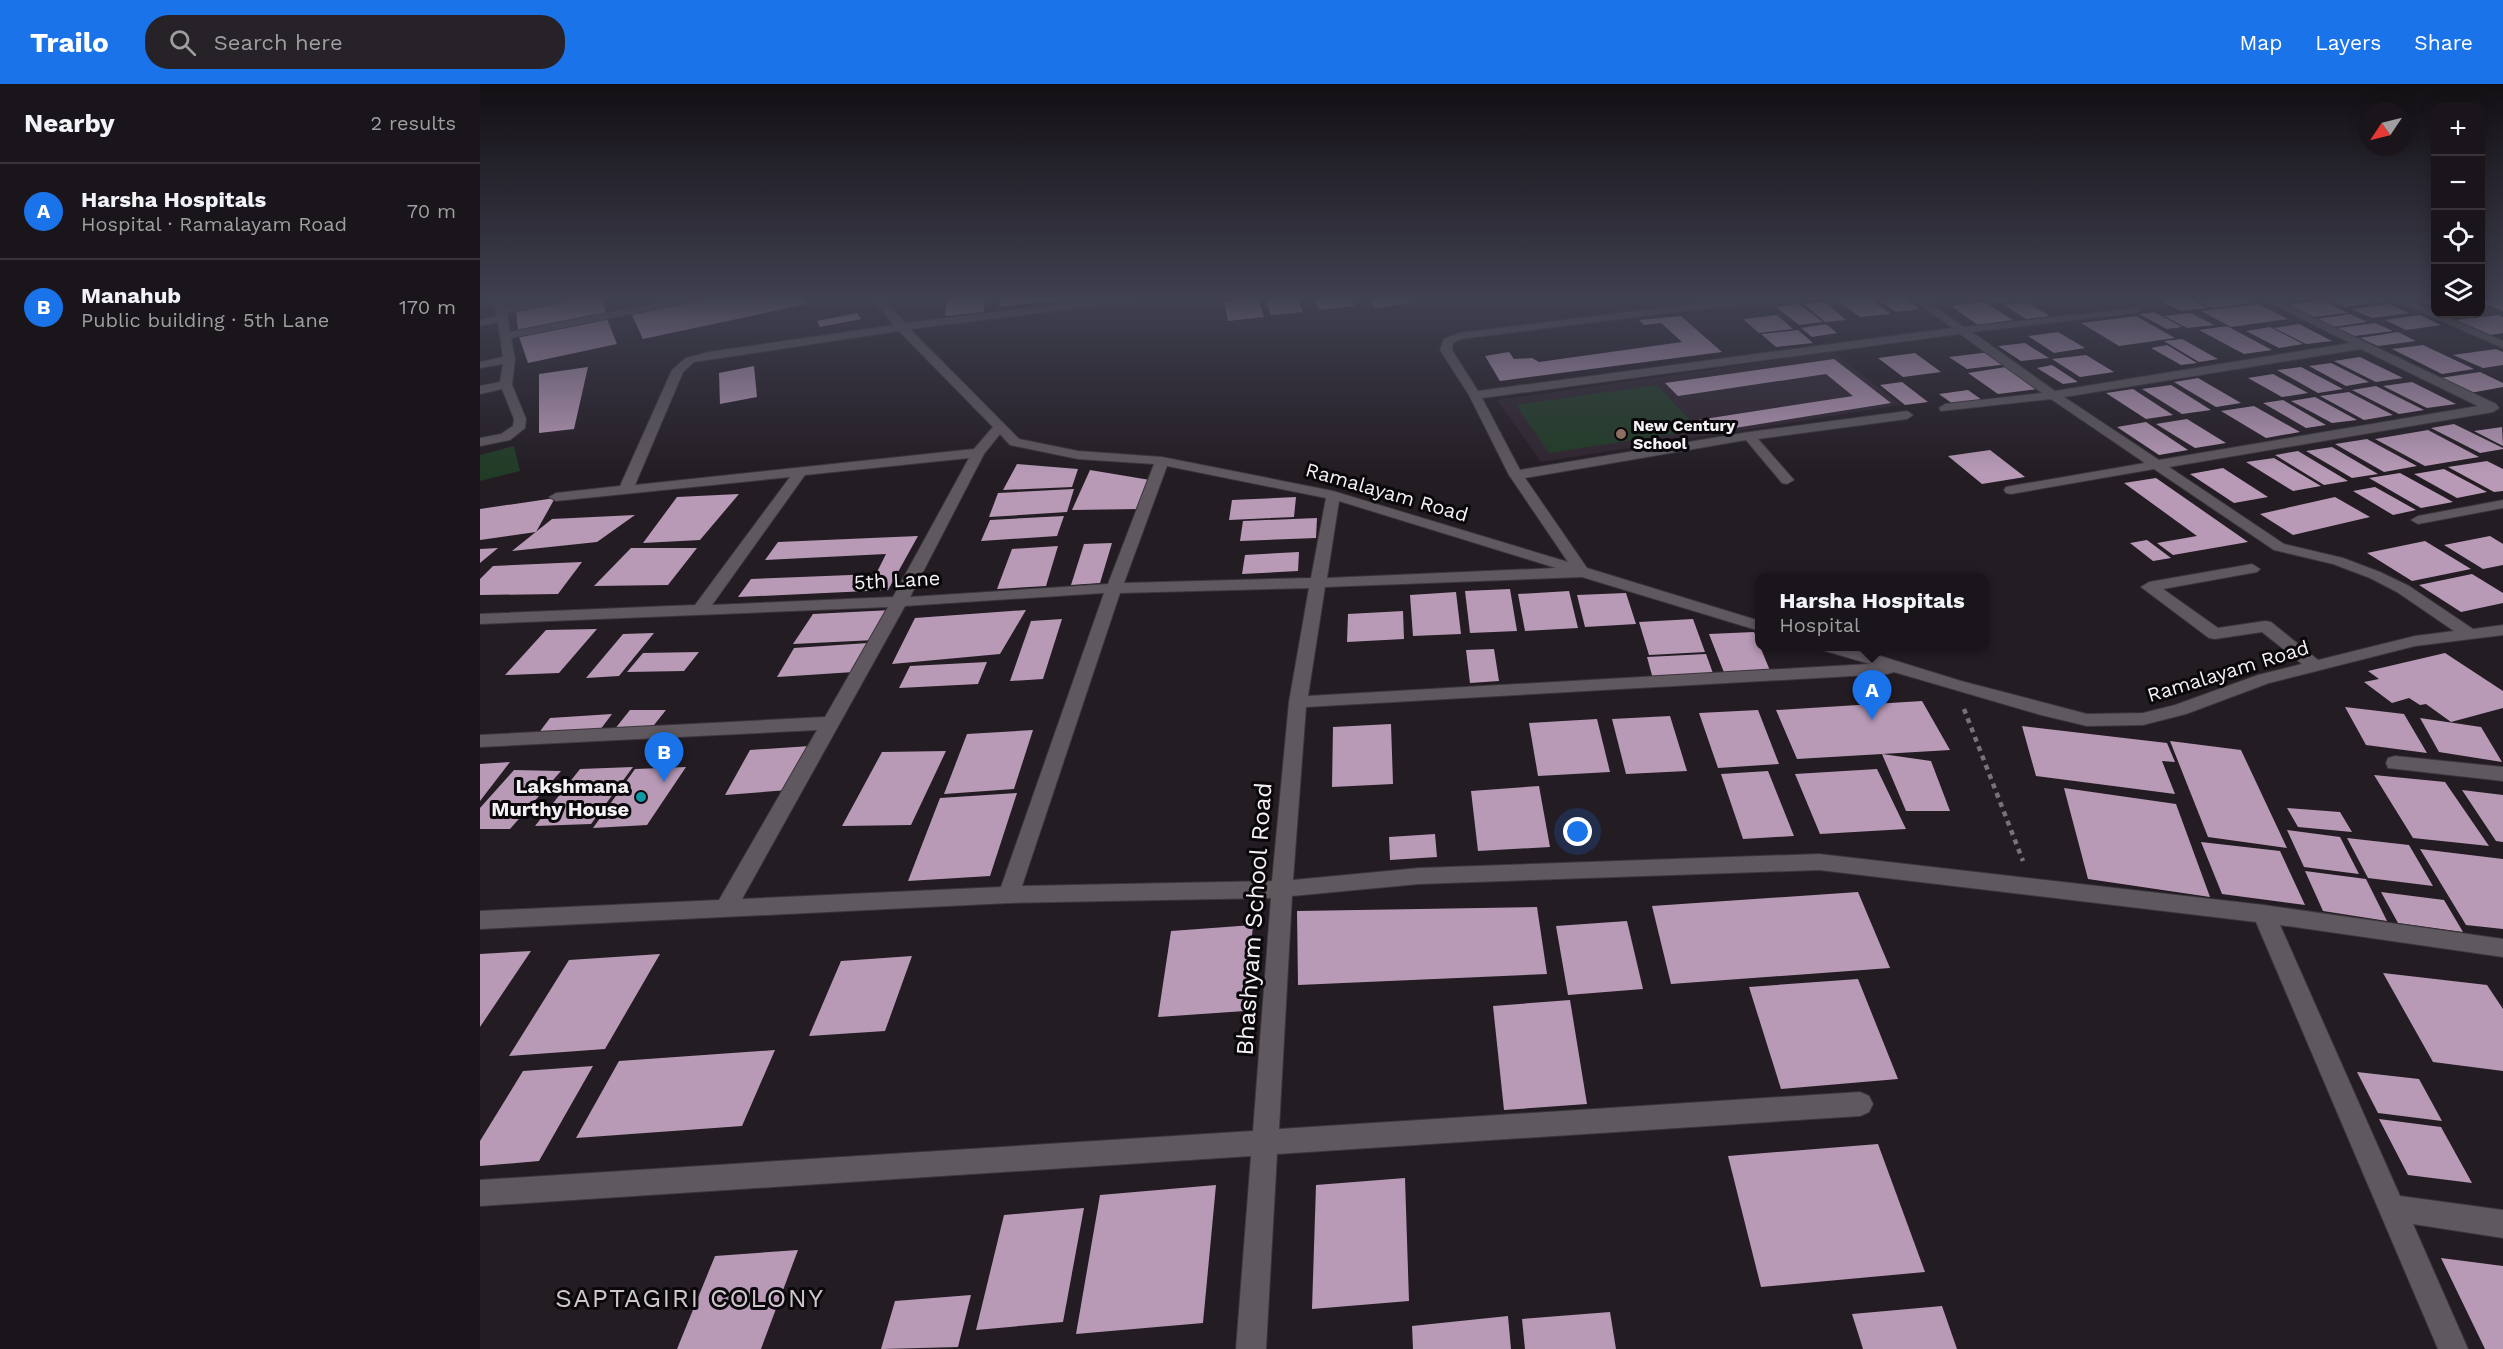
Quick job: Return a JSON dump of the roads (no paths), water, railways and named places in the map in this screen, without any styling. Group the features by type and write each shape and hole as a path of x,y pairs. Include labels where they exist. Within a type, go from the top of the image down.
{"street":[{"path":"626,489 678,370 690,360 705,356"},
{"name":"Ramalayam Road","path":"931,356 1014,442 1078,455 1162,461 1333,495 1755,624"},
{"path":"1450,356 1475,395 1516,475 1582,572"},
{"path":"1475,395 1768,356"},
{"path":"2000,356 2279,547 2338,561 2375,574 2403,589 2470,634"},
{"path":"1945,408 2053,394 2292,356"},
{"path":"2385,356 2498,410"},
{"path":"480,365 509,359 506,385 519,419 519,428 505,437 480,442"},
{"path":"480,390 506,385"},
{"path":"2011,490 2156,463 2498,410"},
{"path":"1516,475 1749,436 1907,415"},
{"path":"726,908 899,602 978,453 1000,426"},
{"path":"1749,436 1787,480"},
{"path":"556,497 978,453"},
{"path":"1009,896 1114,588 1162,461"},
{"path":"699,611 800,472"},
{"name":"Bhashyam School Road","path":"1251,1349 1282,889 1298,702 1333,495"},
{"path":"2418,520 2503,504"},
{"path":"2252,569 2149,587 2215,634 2265,626 2315,666"},
{"name":"5th Lane","path":"480,619 899,602 1114,588 1317,584 1582,572"},
{"name":"Ramalayam Road","path":"1844,651 1955,685 2087,720 2143,719 2190,707 2264,679 2415,641 2503,630"},
{"path":"1298,702 1900,668"},
{"path":"480,741 831,723"},
{"path":"2395,763 2503,774"},
{"path":"480,920 1009,896 1282,889 1419,876 1819,862 2264,914 2503,948"},
{"path":"2264,914 2453,1349"},
{"path":"480,1193 1860,1104"},
{"path":"2392,1208 2503,1224"}],"place":[{"name":"New Century School","path":"1621,434"},
{"name":"Harsha Hospitals","path":"1872,720"},
{"name":"Manahub","path":"664,782"},
{"name":"Lakshmana Murthy House","path":"641,797"}],"district":[{"name":"SAPTAGIRI COLONY","path":"690,1298"}]}
